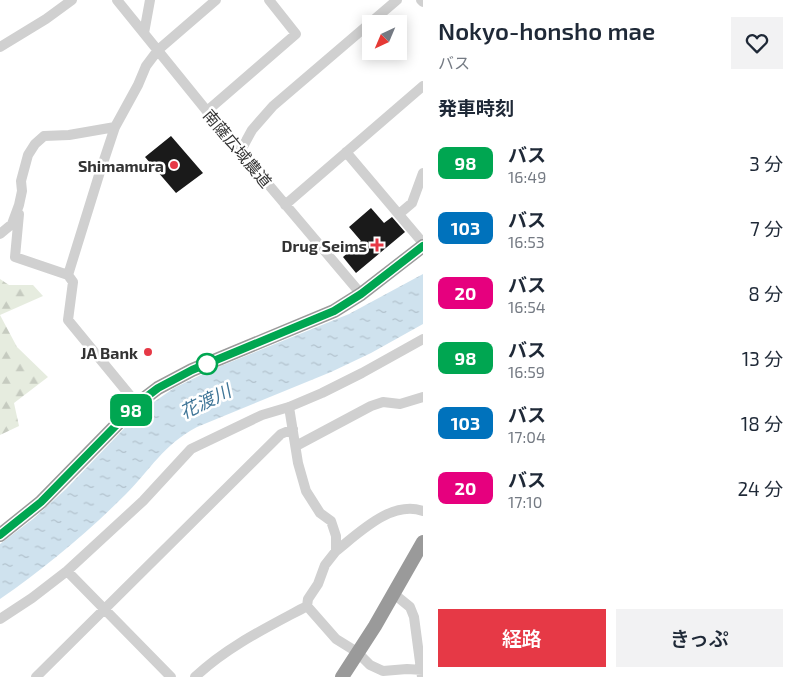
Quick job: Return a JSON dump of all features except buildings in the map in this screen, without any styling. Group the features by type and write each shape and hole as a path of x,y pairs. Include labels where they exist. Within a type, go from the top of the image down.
{"highway":[{"path":"0,535 41,502 137,404 158,388 174,379 321,318 361,294 423,244"},
{"path":"342,677 394,594 423,542"}],"street":[{"path":"0,48 72,0"},
{"name":"南薩広域農道","path":"117,0 240,152 361,294"},
{"path":"144,33 150,0"},
{"path":"68,276 98,175 115,127 146,66 158,50 216,0"},
{"path":"240,152 252,130 273,106 397,0"},
{"path":"207,112 296,34 271,1"},
{"path":"284,205 423,86"},
{"path":"115,127 69,135 44,136 35,144 28,155 20,180 22,191 19,205 15,257 68,276 72,282 68,320 137,404"},
{"path":"346,152 423,244"},
{"path":"399,214 412,203 423,173"},
{"path":"0,234 12,224 19,205"},
{"path":"0,619 32,598 67,571 143,501 191,449 262,415 289,407 362,373 423,339"},
{"path":"296,446 377,404 383,402 400,404 423,397"},
{"path":"289,407 306,491 320,513 331,521 336,536 336,551"},
{"path":"36,677 280,434 293,429"},
{"path":"394,594 410,607 414,617 421,671 407,669 383,671 370,665 357,652 336,639 307,606 308,599 318,584 325,565 336,551 388,512 414,508 423,511"},
{"path":"67,571 172,677"},
{"path":"195,677 239,642 307,606"}],"green space":[{"path":"0,279 9,285 33,285 43,296 0,315"},
{"path":"0,315 17,347 48,377 14,403 19,426 0,435"}],"water":[{"name":"花渡川","path":"423,274 423,324 371,353 331,372 197,427 185,434 166,450 126,494 81,536 0,599 0,544 33,519 66,489 141,411 174,388 211,370 349,314"}],"bus line":[{"name":"98","path":"0,535 41,502 137,404 158,388 192,370 321,318 361,294 423,246"}],"place":[{"name":"Shimamura","path":"174,165"},
{"name":"Drug Seims","path":"377,245"},
{"name":"JA Bank","path":"148,352"}]}
